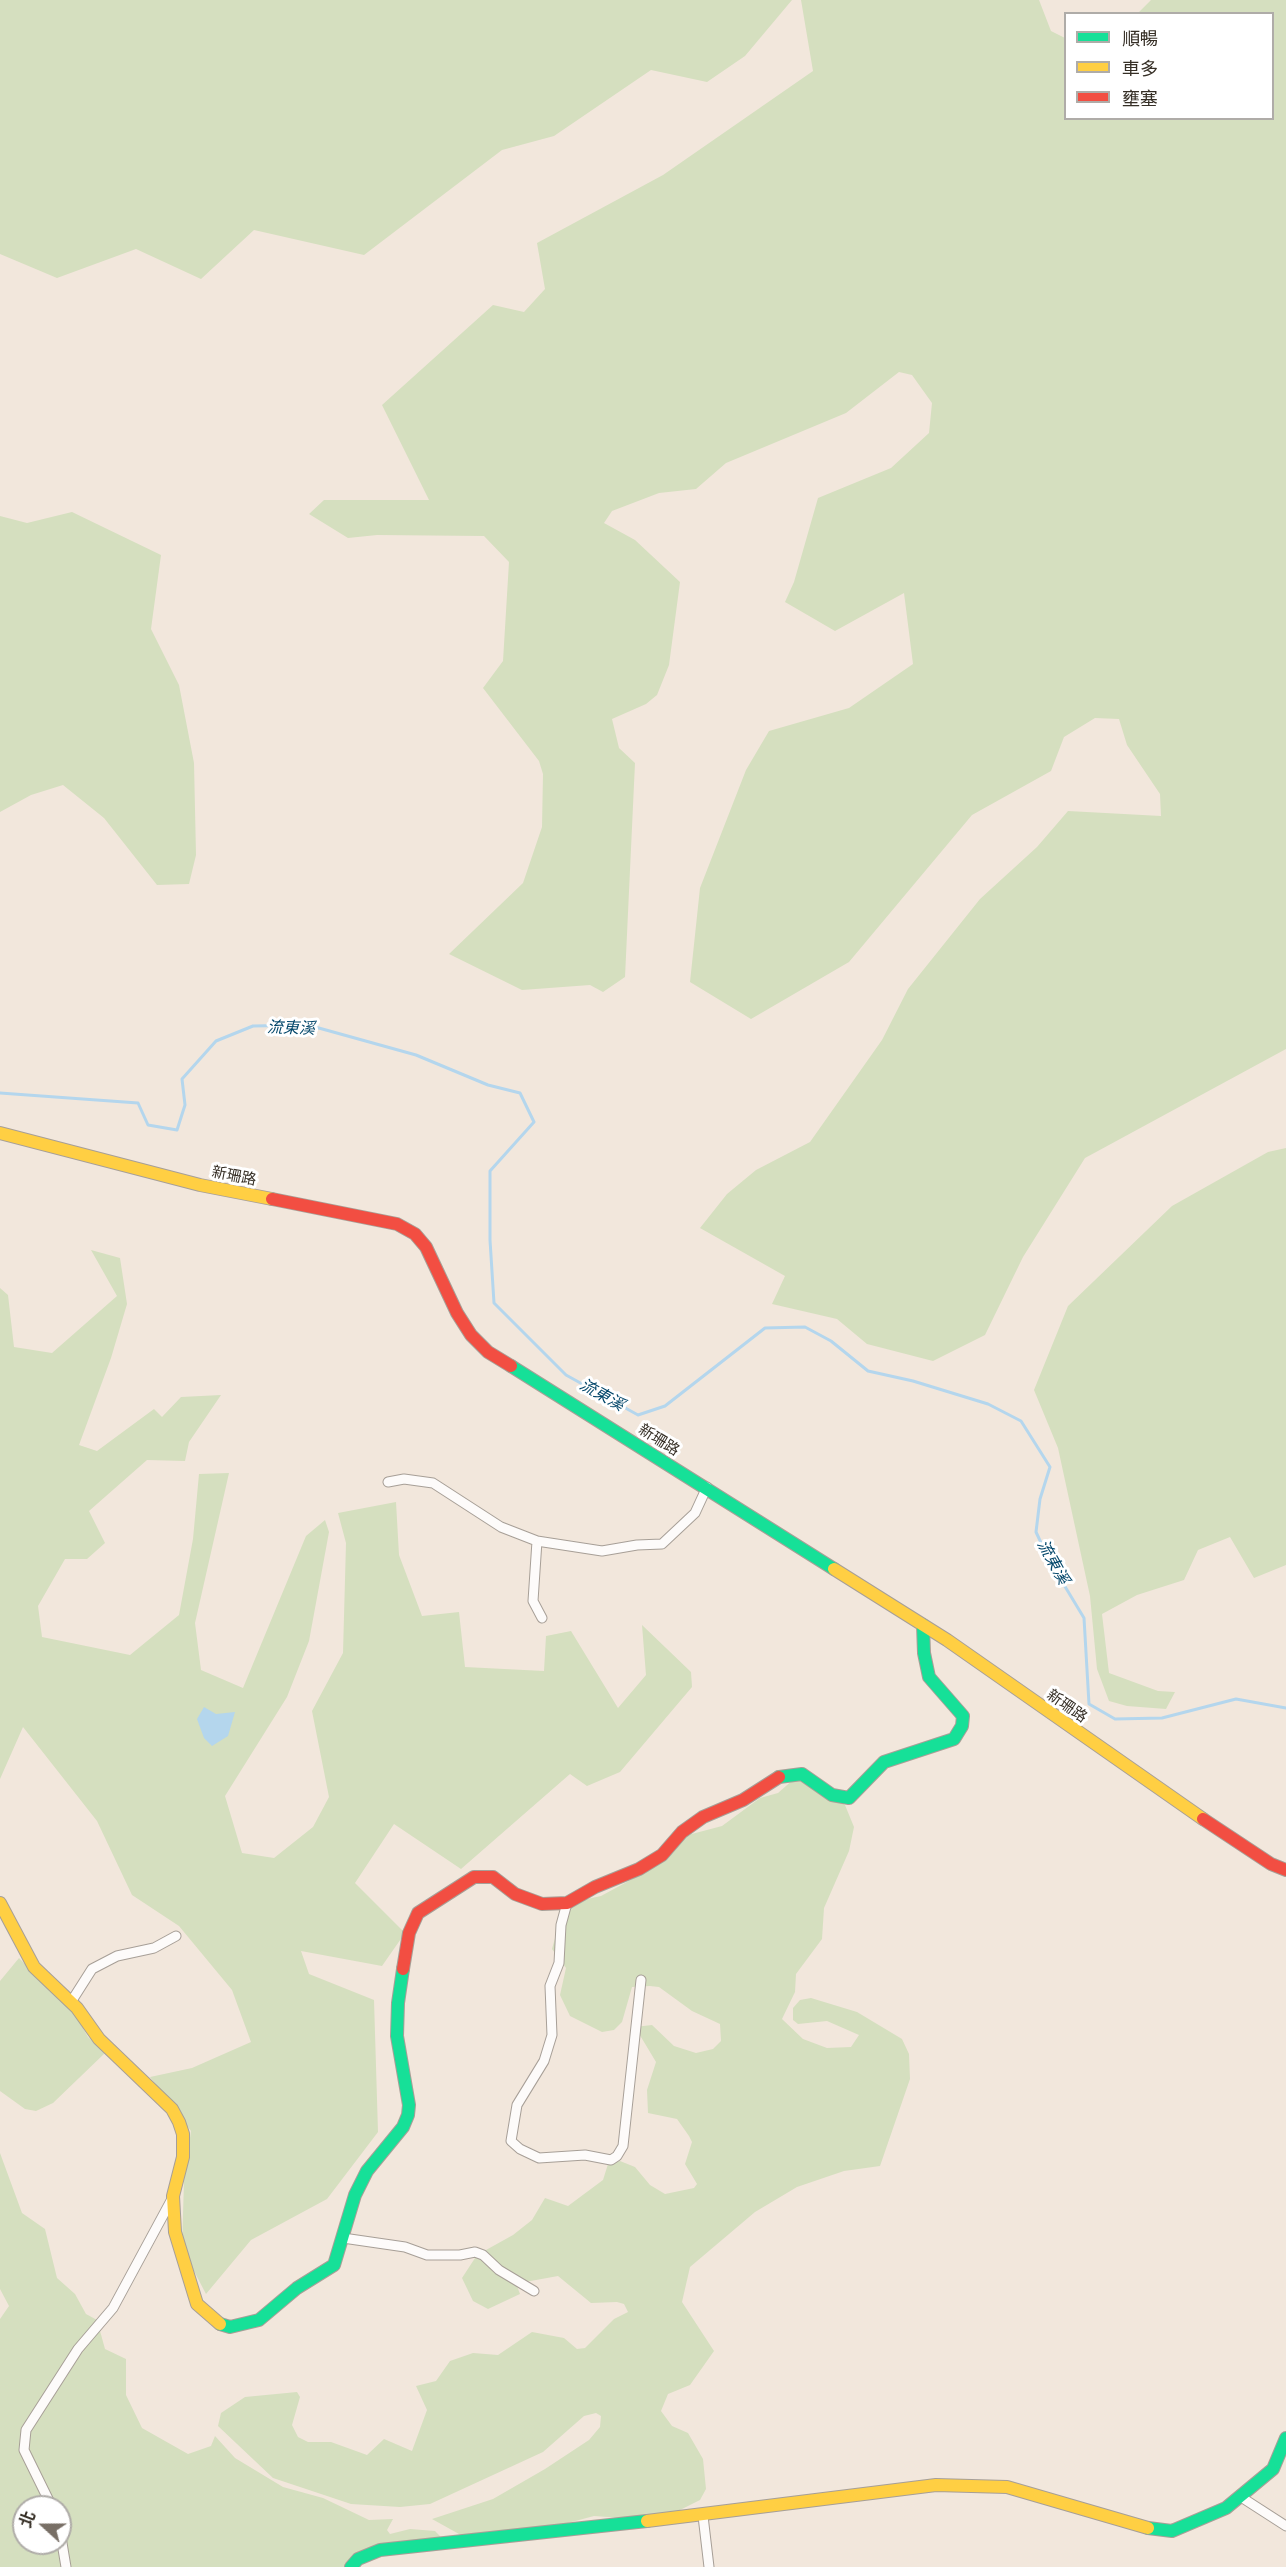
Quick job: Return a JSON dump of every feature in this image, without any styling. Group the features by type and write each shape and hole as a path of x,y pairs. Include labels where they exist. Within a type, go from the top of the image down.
{"street":[{"name":"新珊路","path":"0,1133 200,1185 397,1224 415,1234 426,1247 457,1313 471,1335 488,1352 708,1487 923,1625 1156,1787 1271,1864 1286,1870"},
{"path":"388,1482 404,1479 433,1483 501,1527 537,1541 602,1551 637,1545 662,1544 695,1513 708,1487"},
{"path":"537,1541 533,1601 542,1618"},
{"path":"173,2196 176,2232 197,2304 213,2320 222,2325 230,2327 260,2320 297,2289 334,2265 355,2195 367,2170 403,2127 408,2115 409,2105 397,2036 398,2003 409,1934 418,1912 474,1877 493,1877 515,1894 542,1904 567,1903 654,1860 662,1855 682,1832 703,1817 743,1800 780,1777 802,1774 832,1795 849,1798 884,1762 954,1739 962,1726 963,1716 929,1677 924,1653 923,1625"},
{"path":"0,1903 34,1967 71,2002 99,2039 172,2109 183,2134 183,2157 173,2196 112,2308 78,2349 26,2430 24,2450 46,2495"},
{"path":"567,1903 561,1925 559,1963 550,1986 552,2035 544,2061 517,2105 511,2141 520,2149 539,2158 585,2155 611,2160 617,2156 623,2146 641,1980"},
{"path":"71,2002 92,1969 117,1956 154,1948 176,1936"},
{"path":"343,2238 405,2247 427,2255 460,2255 475,2252 483,2255 499,2270 534,2291"},
{"path":"351,2567 358,2559 380,2550 703,2516 936,2485 1007,2487 1041,2495 1143,2527 1172,2531 1226,2508 1241,2497 1273,2469 1286,2438"},
{"path":"1241,2497 1286,2526"},
{"path":"703,2516 709,2567"}],"green space":[{"path":"0,0 792,0 745,56 707,82 651,70 554,136 502,150 364,255 254,230 201,279 136,249 57,278 0,254"},
{"path":"801,0 1039,0 1051,31 1064,38 1064,120 1274,120 1274,12 1139,12 1151,0 1286,0 1286,1049 1085,1158 1023,1257 985,1335 933,1361 867,1344 837,1319 772,1304 785,1276 700,1228 727,1194 756,1170 810,1142 882,1040 908,989 980,899 1037,847 1068,811 1161,816 1160,794 1127,745 1119,719 1095,718 1064,737 1051,771 972,815 849,962 751,1019 690,982 700,888 746,770 769,731 849,708 913,664 904,593 835,631 785,602 794,582 818,498 891,468 929,433 932,403 912,375 899,372 846,413 726,463 696,489 659,493 612,511 604,523 635,540 680,582 669,665 657,695 646,704 612,719 619,748 635,763 625,977 603,992 590,985 522,990 449,954 523,883 542,827 543,774 539,761 483,688 503,661 509,562 484,536 377,535 348,538 309,514 324,500 429,500 382,405 493,305 524,312 545,289 537,243 663,175 813,71"},
{"path":"72,512 161,555 151,629 179,685 194,763 196,855 189,884 157,885 104,818 63,785 31,795 0,812 0,516 27,523"},
{"path":"1286,1148 1286,1565 1254,1578 1230,1537 1198,1550 1184,1580 1137,1595 1102,1614 1109,1673 1158,1691 1175,1692 1166,1709 1127,1706 1109,1701 1097,1669 1090,1596 1058,1448 1034,1390 1068,1306 1172,1206 1268,1152"},
{"path":"91,1250 120,1258 127,1304 111,1358 79,1445 97,1451 154,1409 162,1417 181,1397 221,1395 189,1442 185,1461 147,1460 89,1511 105,1543 87,1559 65,1559 38,1606 42,1637 130,1655 179,1615 193,1539 199,1474 229,1473 195,1623 201,1670 243,1688 306,1536 325,1520 329,1532 309,1641 287,1697 225,1796 242,1853 274,1858 313,1827 329,1797 312,1711 343,1653 346,1543 338,1513 396,1502 399,1555 422,1616 459,1612 465,1667 544,1671 546,1636 571,1631 618,1708 646,1675 642,1625 691,1672 692,1687 620,1772 587,1786 570,1774 461,1869 394,1824 355,1883 405,1933 382,1966 301,1951 309,1974 374,2000 378,2132 327,2199 251,2240 206,2294 182,2248 184,2181 191,2131 150,2077 192,2068 251,2042 232,1990 179,1926 132,1895 97,1821 23,1727 0,1779 0,1288 8,1295 14,1347 52,1353 117,1296"},
{"path":"795,1778 845,1805 854,1827 849,1851 824,1908 822,1939 796,1974 795,1992 782,2019 803,2039 827,2048 851,2047 859,2035 827,2021 798,2024 793,2020 793,2008 800,2000 811,1998 857,2012 902,2039 909,2054 910,2079 880,2166 844,2171 797,2187 755,2212 690,2267 682,2302 714,2351 690,2385 668,2394 661,2411 672,2426 688,2433 703,2459 706,2489 700,2500 678,2511 636,2519 594,2516 534,2532 468,2539 432,2519 493,2499 545,2469 589,2440 600,2427 601,2416 596,2413 584,2416 543,2452 430,2504 400,2507 351,2504 273,2478 218,2426 221,2413 245,2397 297,2392 300,2397 292,2425 298,2437 308,2442 331,2442 367,2455 384,2439 412,2451 427,2410 416,2386 436,2381 450,2361 473,2353 498,2355 532,2332 564,2338 577,2349 585,2348 614,2319 628,2312 624,2304 617,2302 591,2303 558,2276 525,2282 517,2286 520,2294 488,2309 473,2301 462,2278 477,2255 513,2235 532,2220 545,2198 568,2206 603,2180 608,2164 620,2161 635,2167 650,2185 665,2194 694,2188 697,2184 685,2164 692,2142 689,2136 677,2119 648,2113 647,2090 656,2062 635,2027 652,2025 674,2046 696,2053 713,2049 721,2041 720,2024 692,2011 659,1987 650,1986 632,1987 622,2022 614,2030 602,2032 570,2016 560,1995 566,1968 552,1949 560,1920 573,1902 601,1896 660,1864 688,1835 722,1826 760,1798 778,1793"},
{"path":"19,1958 76,2016 88,2037 105,2053 53,2103 36,2111 25,2109 0,2091 0,1981"},
{"path":"0,2153 22,2213 45,2229 57,2278 75,2294 86,2314 97,2320 105,2349 126,2359 126,2395 142,2428 188,2454 211,2446 215,2436 235,2458 283,2487 323,2498 369,2520 393,2519 387,2530 390,2534 410,2529 435,2531 441,2537 405,2550 378,2550 351,2567 0,2567 0,2319 9,2306 0,2289"}],"water":[{"path":"204,1707 216,1714 235,1712 228,1736 212,1746 204,1738 197,1719"}],"waterway":[{"name":"流東溪","path":"0,1093 138,1103 148,1125 177,1130 185,1105 182,1079 216,1041 253,1026 308,1025 416,1055 488,1085 520,1093 534,1122 490,1171 490,1240 494,1303 566,1375 638,1415 665,1406 765,1328 805,1327 831,1341 868,1371 913,1381 988,1404 1021,1421 1050,1467 1040,1499 1036,1532 1049,1560 1084,1618 1089,1704 1115,1719 1162,1718 1236,1699 1286,1708"}],"traffic: fast":[{"path":"511,1366 834,1569"},
{"path":"779,1777 802,1774 832,1795 849,1798 884,1762 954,1739 962,1726 963,1716 929,1677 924,1653 923,1625"},
{"path":"220,2324 230,2327 259,2320 297,2288 334,2265 355,2195 367,2171 403,2127 408,2115 409,2105 397,2036 398,2003 403,1969"},
{"path":"1148,2528 1172,2531 1226,2508 1273,2469 1286,2438"},
{"path":"351,2567 358,2559 380,2550 647,2521"}],"traffic: slow":[{"path":"0,1133 200,1185 272,1199"},
{"path":"834,1569 947,1640 1203,1819"},
{"path":"0,1903 34,1967 77,2008 99,2039 172,2109 179,2122 183,2134 183,2157 173,2196 175,2232 197,2304 220,2324"},
{"path":"647,2521 936,2485 1007,2487 1148,2528"}],"traffic: jam":[{"path":"272,1199 397,1224 415,1234 426,1247 457,1313 471,1335 488,1352 511,1366"},
{"path":"403,1969 409,1933 418,1913 474,1877 493,1877 515,1894 542,1904 567,1903 595,1887 639,1869 662,1855 682,1832 703,1817 743,1800 779,1777"},
{"path":"1203,1819 1271,1864 1286,1870"}]}
